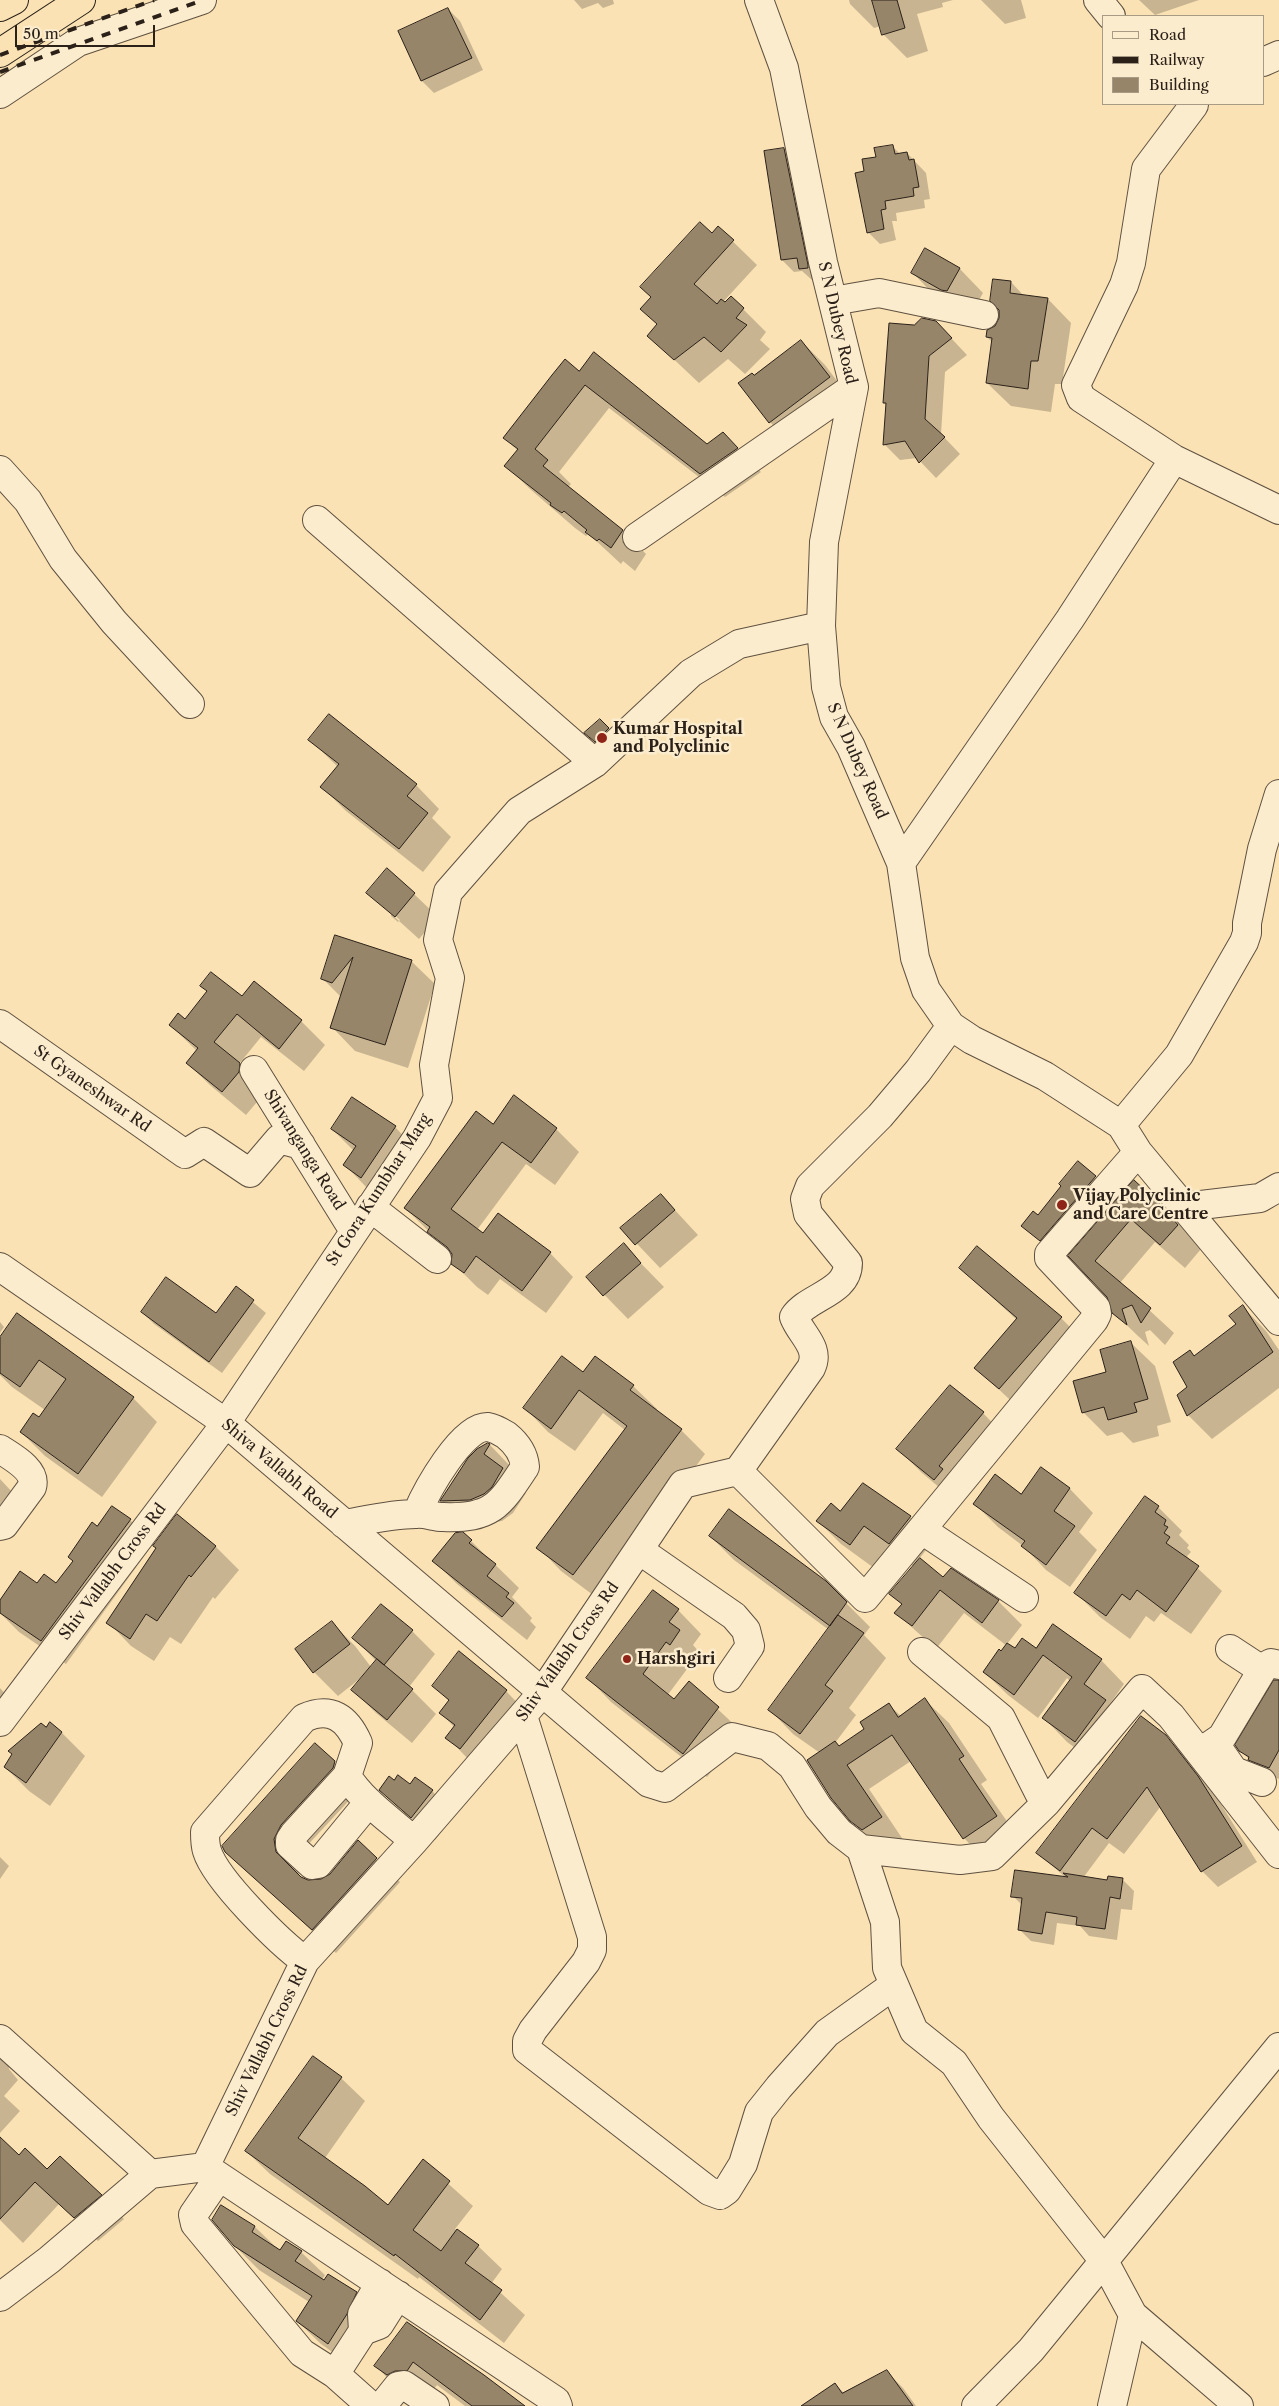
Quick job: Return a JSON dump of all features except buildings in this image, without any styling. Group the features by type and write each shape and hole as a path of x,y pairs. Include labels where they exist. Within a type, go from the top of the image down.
{"highway":[{"path":"0,7 14,0"},
{"path":"0,53 81,0"}],"street":[{"path":"0,94 78,42 202,0"},
{"name":"S N Dubey Road","path":"759,0 784,68 833,301 854,387 824,542 821,626 826,687 834,717 851,747 901,863 915,958 926,990 951,1026 972,1040 1046,1076 1121,1125 1138,1152 1279,1321"},
{"path":"1098,0 1109,15"},
{"path":"1264,62 1279,55"},
{"path":"1193,105 1146,169 1131,263 1124,285 1076,385 1081,398 1174,458 1279,510"},
{"path":"833,301 879,293 984,315"},
{"path":"637,537 854,387"},
{"path":"901,863 1070,619 1174,458"},
{"path":"0,470 28,501 63,559 114,622 190,704"},
{"path":"317,520 595,763"},
{"name":"St Gora Kumbhar Marg","path":"226,1423 417,1138 438,1098 434,1065 450,978 438,940 448,892 519,811 595,763 691,673 739,644 821,626"},
{"path":"1121,1125 1179,1055 1244,942 1262,849 1279,794"},
{"name":"St Gyaneshwar Rd","path":"0,1024 185,1154 204,1142 250,1174 279,1139 301,1145"},
{"path":"951,1026 880,1116 810,1186 805,1199 808,1214 848,1263 848,1272 842,1283 799,1310 794,1317 815,1352 816,1359 738,1471 865,1598 1094,1320 1097,1314 1096,1308 1050,1258 1049,1254 1138,1152"},
{"name":"Shivanganga Road","path":"254,1070 354,1231"},
{"path":"1184,1208 1270,1192"},
{"path":"370,1208 437,1259"},
{"name":"Shiva Vallabh Road","path":"0,1267 226,1423 649,1783 665,1788 732,1737 768,1746 792,1766 818,1807 839,1832 861,1848"},
{"name":"Shiv Vallabh Cross Rd","path":"0,1722 226,1423"},
{"path":"0,1448 25,1467 31,1474 34,1482 32,1488 4,1525 0,1526"},
{"name":"Shiv Vallabh Cross Rd","path":"371,2406 335,2374 302,2353 195,2224 193,2215 305,1961 524,1716 542,1693 683,1484 738,1471"},
{"path":"344,1524 417,1513"},
{"path":"922,1530 1024,1598"},
{"path":"639,1550 734,1616 746,1630 750,1646 728,1678"},
{"path":"1207,1746 1222,1737 1271,1668 1230,1649"},
{"path":"922,1652 1001,1718 1039,1793 1046,1803"},
{"path":"1239,2406 1133,2315 1104,2261 991,2118 954,2063 914,2032 887,1968 885,1922 861,1848 960,1860 992,1856 1046,1803 1142,1689 1207,1746 1219,1752 1234,1771 1262,1782"},
{"path":"305,1961 293,1952 252,1912 218,1871 207,1853 205,1832 304,1718 314,1714 328,1712 340,1719 353,1732 358,1743 347,1776 294,1834 290,1840 290,1845 312,1865 318,1864 370,1802"},
{"path":"524,1716 592,1937 592,1950 586,1962 533,2030 526,2041 527,2050 710,2191 720,2195 727,2190 742,2164 759,2112 797,2066 832,2028 894,1985"},
{"path":"1207,1746 1277,1844"},
{"path":"347,1776 353,1786 414,1841"},
{"path":"0,2039 150,2174"},
{"path":"976,2406 1031,2350 1279,2047"},
{"path":"0,2297 49,2260 150,2174 212,2172 556,2401 558,2406"},
{"path":"335,2374 363,2331 362,2314 389,2289"},
{"path":"1112,2406 1133,2315"},
{"path":"382,2406 398,2386 404,2385 434,2406"}],"railway":[{"path":"0,55 154,0"},
{"path":"0,72 203,0"}],"place":[{"name":"Kumar Hospital and Polyclinic","path":"602,738"},
{"name":"Vijay Polyclinic and Care Centre","path":"1062,1205"},
{"name":"Harshgiri","path":"627,1659"}]}
